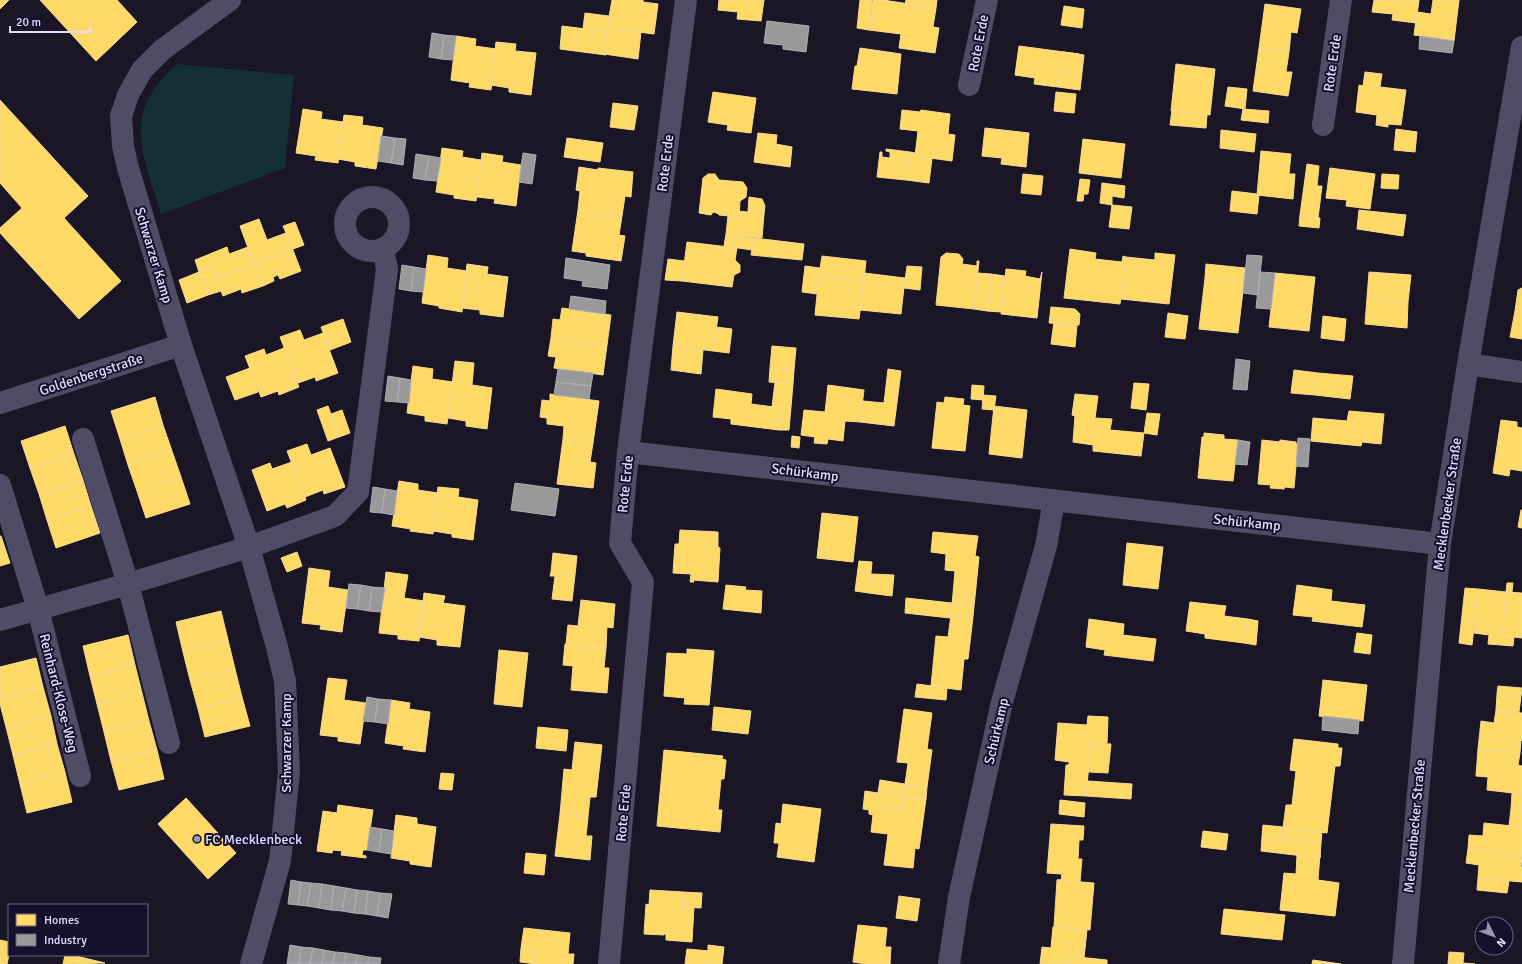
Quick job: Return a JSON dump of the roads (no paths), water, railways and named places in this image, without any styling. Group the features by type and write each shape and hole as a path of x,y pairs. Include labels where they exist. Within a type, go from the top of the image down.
{"street":[{"name":"Schwarzer Kamp","path":"230,0 162,50 142,70 128,95 121,116 123,146 128,168 181,345 249,548 285,681 289,772 280,861 251,964"},
{"name":"Rote Erde","path":"609,964 644,582 620,543 628,452 686,0"},
{"name":"Rote Erde","path":"969,85 987,0"},
{"name":"Rote Erde","path":"1323,125 1341,0"},
{"name":"Mecklenbecker Straße","path":"1403,964 1440,544 1468,364 1522,47"},
{"path":"0,620 249,548 335,516 358,492 387,269 383,249"},
{"name":"Goldenbergstraße","path":"0,403 181,345"},
{"path":"1468,364 1522,372"},
{"path":"83,439 128,584 169,744"},
{"name":"Schürkamp","path":"628,452 1440,544"},
{"name":"Reinhard-Klose-Weg","path":"0,485 38,609 80,776"},
{"name":"Schürkamp","path":"949,964 959,897 1002,702 1046,546 1054,500"}],"place":[{"name":"FC Mecklenbeck","path":"197,839"}]}
